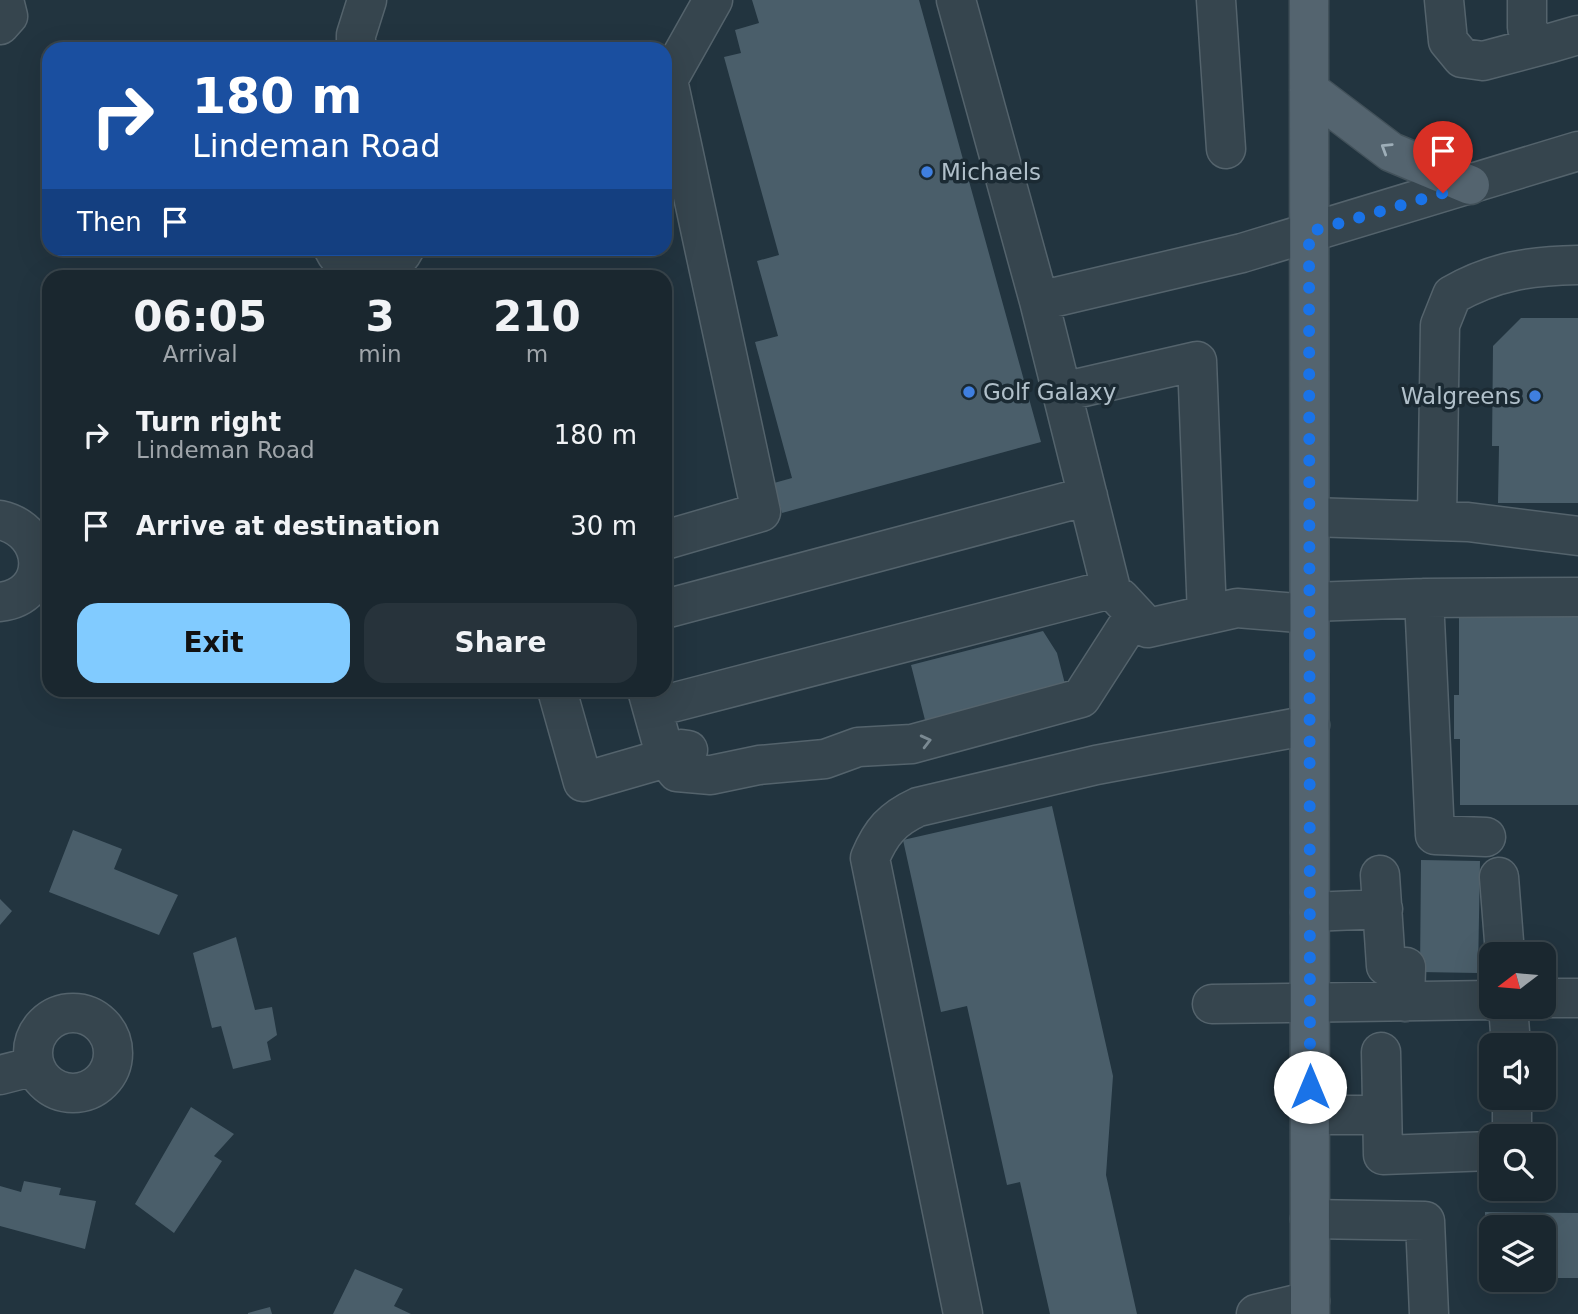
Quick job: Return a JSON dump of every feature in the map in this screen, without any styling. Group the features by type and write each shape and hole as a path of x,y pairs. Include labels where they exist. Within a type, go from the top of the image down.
{"main road":[{"path":"1309,0 1310,1308"},
{"path":"1309,90 1391,152 1470,185"}],"street":[{"path":"0,25 8,16 4,0"},
{"path":"356,42 367,0"},
{"path":"672,73 713,0"},
{"path":"956,0 1039,301 1088,496 1123,602 1149,628 1237,608 1310,608 1424,598 1578,597"},
{"path":"1216,0 1226,149"},
{"path":"1444,0 1448,41 1462,58 1483,61 1563,40"},
{"path":"1527,0 1527,28 1535,41 1563,40"},
{"path":"672,99 761,512 672,538"},
{"path":"1039,301 1242,253 1578,151"},
{"path":"340,256 345,264 356,270"},
{"path":"381,270 388,268 398,256"},
{"path":"1437,521 1440,326 1451,295 1481,278 1534,266 1578,265"},
{"path":"1062,393 1197,361 1207,615"},
{"path":"672,607 1088,496"},
{"path":"1310,517 1468,522 1578,536"},
{"path":"0,519 16,524 29,534 37,548 39,564 35,580 24,592 10,601 0,602"},
{"path":"1424,598 1435,835 1486,836"},
{"path":"672,694 1123,602"},
{"path":"650,699 666,758 677,772 711,775 759,765 825,759 858,747 912,744 1081,698 1123,602"},
{"path":"559,697 583,782 666,758"},
{"path":"963,1314 870,858 879,835 898,816 918,807 1096,765 1310,725"},
{"path":"1499,877 1503,942"},
{"path":"1310,912 1382,892 1385,966 1406,967 1405,1002"},
{"path":"1556,998 1578,998"},
{"path":"1212,1004 1479,1000"},
{"path":"1381,1052 1383,1155 1479,1151"},
{"path":"1310,1115 1382,1115"},
{"path":"1310,1219 1425,1221 1429,1314"},
{"path":"1256,1314 1310,1308"}],"building":[{"path":"752,0 919,0 1041,442 782,513 774,483 792,478 755,342 778,336 757,261 779,255 724,57 741,53 735,30 759,23"},
{"name":"Walgreens","path":"1521,318 1578,318 1578,503 1498,503 1499,446 1492,446 1493,346"},
{"path":"1459,616 1578,616 1578,805 1460,805 1460,739 1454,739 1454,695 1459,695"},
{"path":"1043,631 1057,653 1065,684 925,720 911,665"},
{"path":"1052,806 1113,1076 1106,1175 1137,1314 1050,1314 1020,1182 1007,1185 967,1006 941,1012 903,840"},
{"path":"73,830 122,849 114,869 178,895 159,935 49,892"},
{"path":"1421,860 1480,861 1478,973 1420,972"},
{"path":"0,899 12,911 0,925"},
{"path":"236,937 255,1010 272,1007 277,1035 267,1042 271,1060 233,1069 221,1026 212,1028 193,953"},
{"path":"191,1107 234,1134 214,1156 222,1161 174,1233 135,1204"},
{"path":"24,1181 61,1188 59,1195 96,1201 85,1249 0,1226 0,1186 21,1192"},
{"path":"1485,1212 1578,1213 1578,1278 1556,1278 1556,1215 1485,1215"},
{"path":"355,1269 403,1289 394,1306 411,1314 333,1314"},
{"path":"270,1307 272,1314 248,1314 248,1313"}],"place":[{"name":"Michaels","path":"927,172"},
{"name":"Golf Galaxy","path":"969,392"},
{"name":"Walgreens","path":"1535,396"}],"route":[{"path":"1310,1087 1309,232 1443,193"}]}
